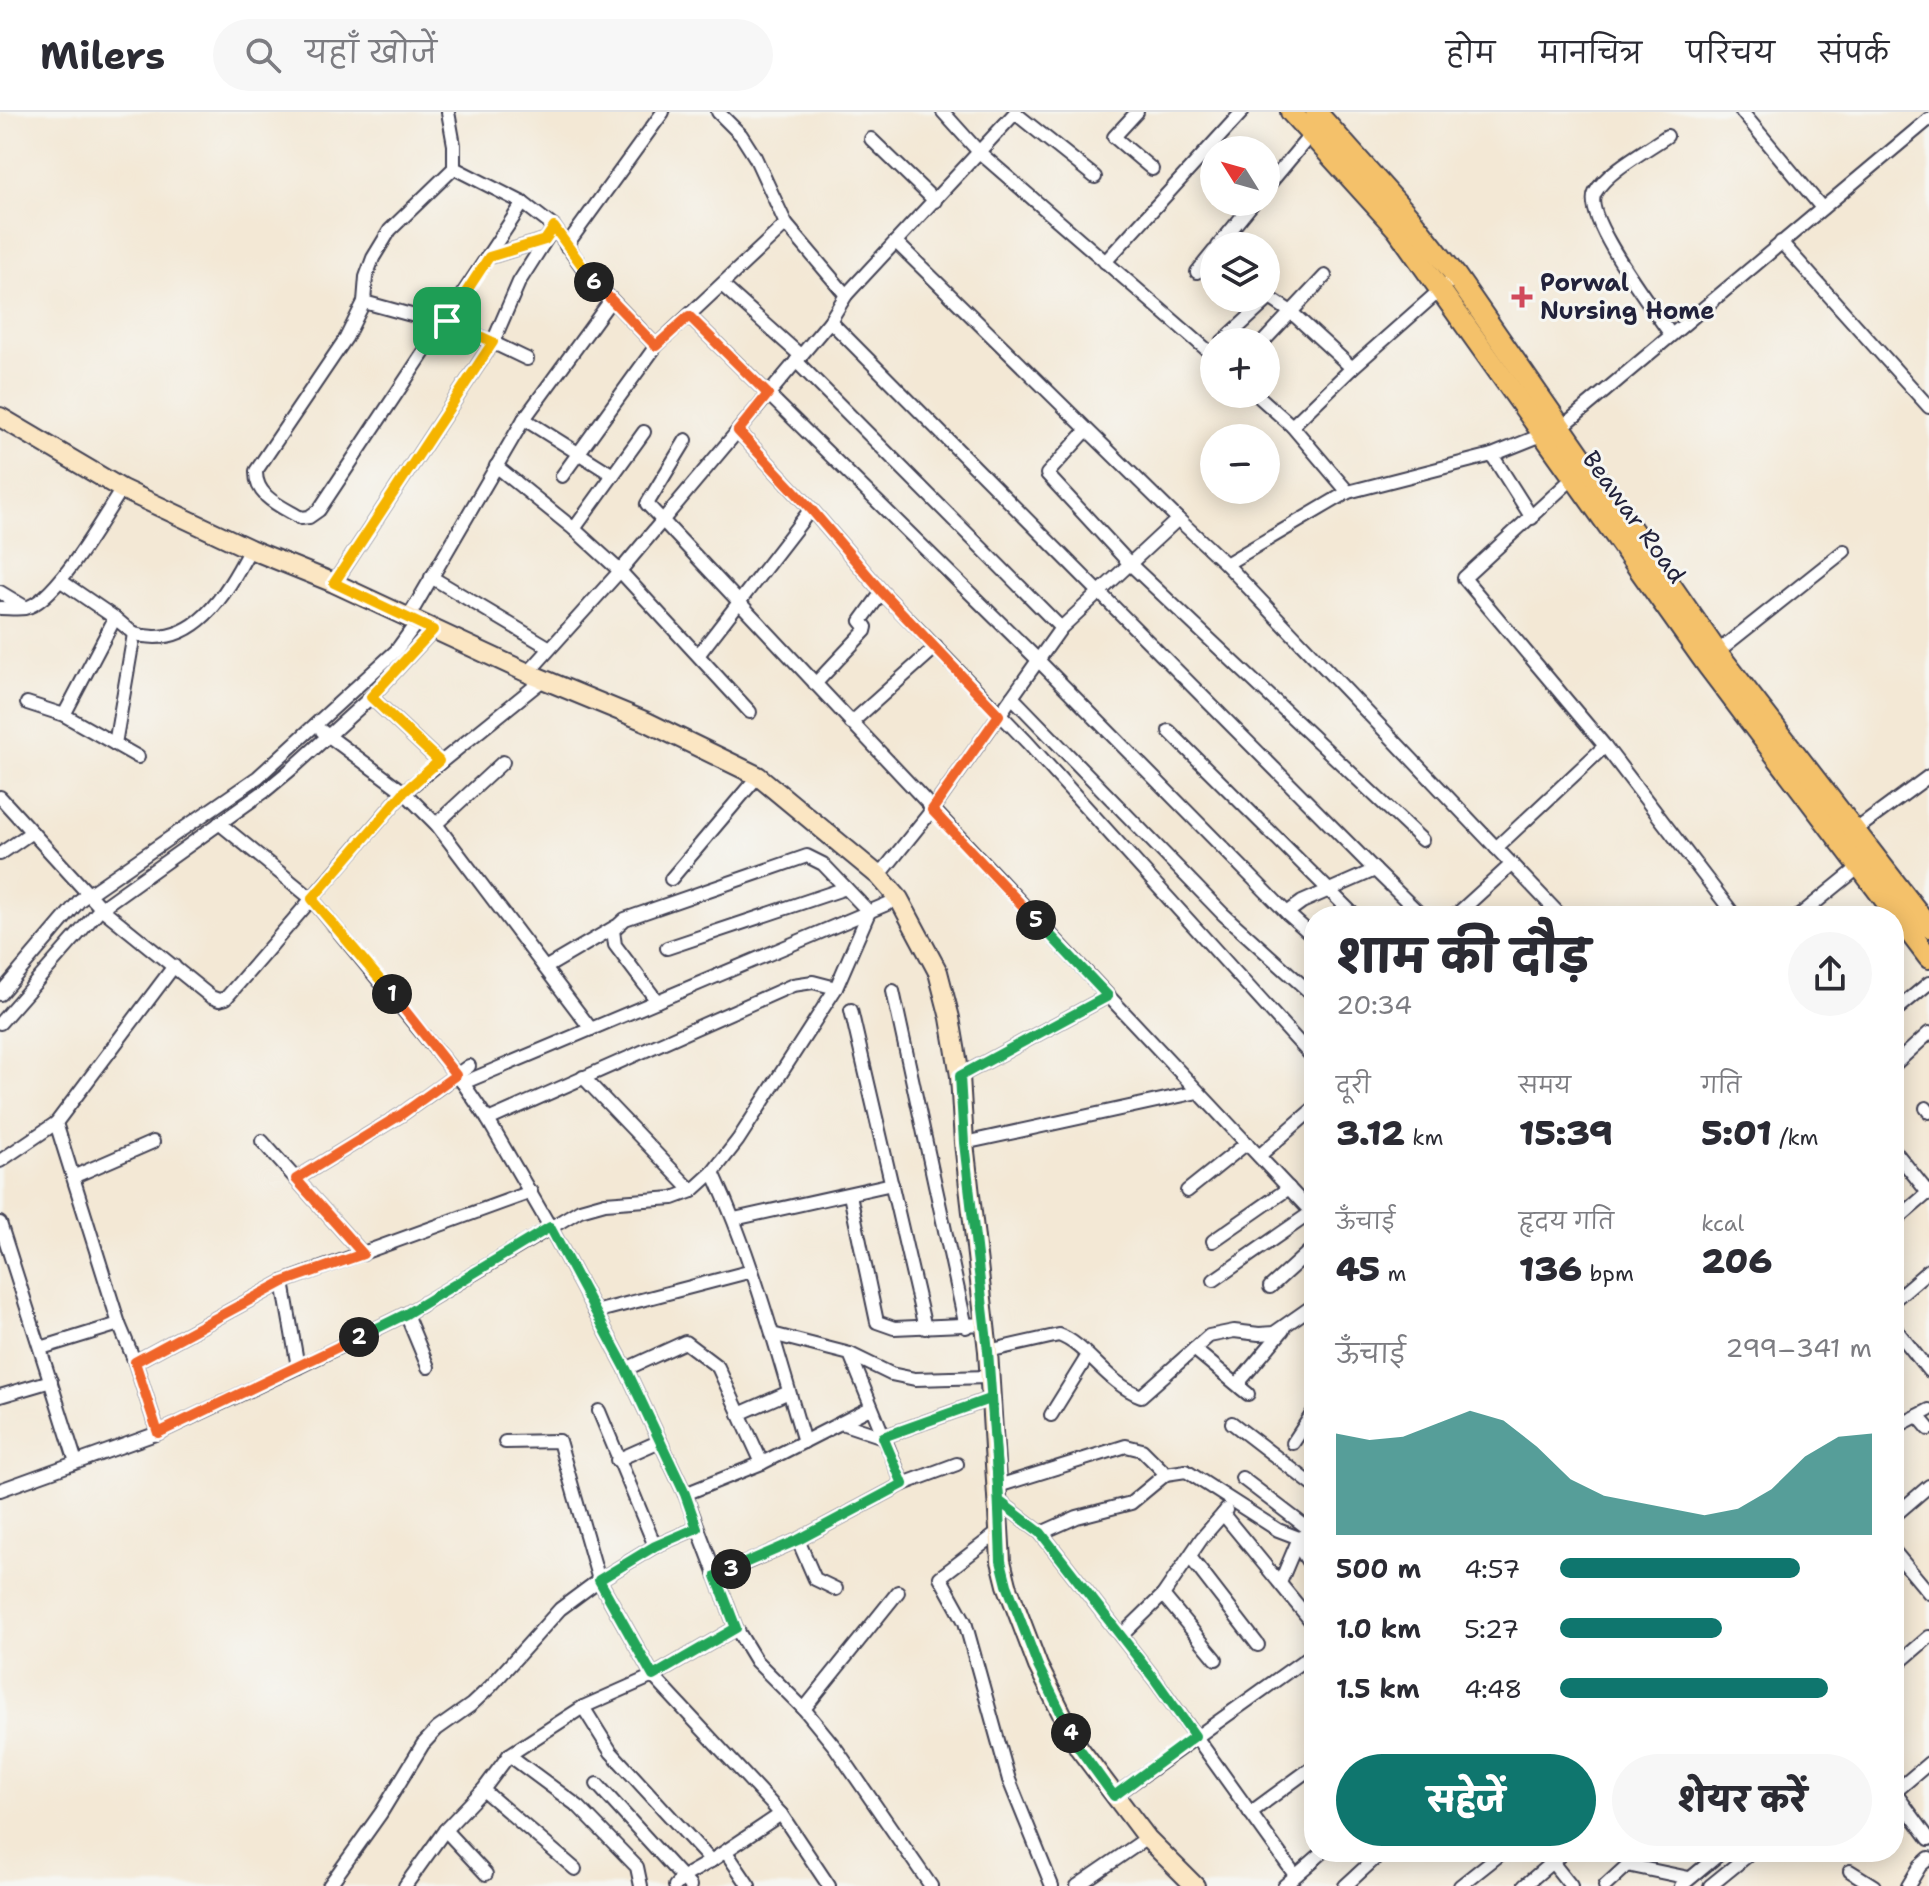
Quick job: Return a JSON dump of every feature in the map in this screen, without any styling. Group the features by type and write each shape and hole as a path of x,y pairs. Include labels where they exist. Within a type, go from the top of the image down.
{"main road":[{"name":"Beawar Road","path":"1291,112 1362,176"},
{"name":"Beawar Road","path":"1316,112 1362,176 1449,283 1553,431 1853,832 1896,906"},
{"name":"Beawar Road","path":"1553,431 1573,478 1708,666 1867,861 1929,927"},
{"name":"Beawar Road","path":"1904,919 1929,958"}],"street":[{"path":"448,112 454,145 454,168 390,230 373,258 366,277 364,302 346,338 256,471 255,482 260,492 301,518 319,510 523,203"},
{"path":"569,250 663,112"},
{"path":"718,112 741,135 755,157 786,224 846,295"},
{"path":"943,112 979,152 1200,341"},
{"path":"5,801 101,908 211,997 219,1000 226,998 404,792 536,676 550,648 620,571 738,431 830,321 846,295 1016,112 1095,177"},
{"path":"1137,112 1114,137 1152,169"},
{"path":"1224,136 1242,112"},
{"path":"1742,112 1822,208"},
{"path":"1226,564 1348,492 1492,455 1553,431 1929,119"},
{"path":"1280,171 1312,133"},
{"path":"1667,136 1610,176 1594,194 1592,202 1600,229 1671,335"},
{"path":"871,139 935,201"},
{"path":"1105,262 1200,164"},
{"path":"454,168 523,203 554,227 587,274 656,346"},
{"path":"1229,232 1243,216"},
{"path":"562,476 656,346 786,224"},
{"path":"334,583 493,342 519,282 554,227"},
{"path":"489,257 545,240"},
{"path":"896,242 1086,431 1226,564 1552,906"},
{"path":"1781,242 1929,407"},
{"path":"1197,272 1200,268"},
{"path":"1276,328 1325,276"},
{"path":"1292,426 1352,368 1449,283"},
{"path":"723,286 1061,628"},
{"path":"1237,328 1270,298 1291,312 1352,368"},
{"path":"0,1023 101,908 265,791 371,697 431,577 524,419 611,300"},
{"path":"364,302 447,321 527,359"},
{"path":"689,316 1304,928"},
{"path":"830,321 1412,906"},
{"path":"1272,408 1292,426 1348,492"},
{"path":"0,417 122,489 536,676 647,722 758,776 879,876 899,899 938,972 960,1076 982,1336 992,1398 1001,1561 1007,1585 1038,1666 1079,1748 1147,1838 1195,1886"},
{"path":"524,419 613,475"},
{"path":"738,431 811,509 882,592 1027,742 1304,1048"},
{"path":"1086,431 1047,474 1130,564 1422,840"},
{"path":"574,529 644,432"},
{"path":"686,440 647,504 1304,1204"},
{"path":"1492,455 1532,518"},
{"path":"496,466 620,571 750,712"},
{"path":"1573,478 1464,578 1605,746 1727,906"},
{"path":"0,608 25,608 36,603 61,581 122,489"},
{"path":"699,654 811,509"},
{"path":"879,876 932,810 1061,628 1178,519"},
{"path":"61,581 134,634 151,639 194,625 218,603 250,549"},
{"path":"1717,652 1844,551"},
{"path":"431,577 550,648"},
{"path":"0,592 25,608"},
{"path":"815,684 865,631 866,627 861,621 882,592"},
{"path":"64,715 115,618"},
{"path":"0,994 86,894 258,777 316,726 396,651 409,619"},
{"path":"115,744 134,634"},
{"path":"851,723 936,647"},
{"path":"371,697 439,761"},
{"path":"1012,697 1223,914 1304,987"},
{"path":"27,703 64,715 138,757"},
{"path":"316,726 404,792 436,824 591,1029"},
{"path":"1169,731 1345,906"},
{"path":"1496,848 1605,746"},
{"path":"436,824 503,762"},
{"path":"671,879 758,776"},
{"path":"1853,832 1929,776"},
{"path":"219,823 312,899 459,1079 488,1120 531,1192 626,1369 685,1494 736,1628 756,1661 804,1709 835,1747 928,1882 912,1886"},
{"path":"0,854 32,832"},
{"path":"545,968 625,919 807,856 823,864 869,912"},
{"path":"1811,906 1867,861"},
{"path":"1466,906 1512,864"},
{"path":"1287,913 1302,902 1375,870"},
{"path":"667,948 846,888"},
{"path":"296,1179 459,1079 591,1029 899,899"},
{"path":"0,1490 158,1433 298,1367 406,1314 580,1210 605,1203 673,1198 692,1191 713,1172 738,1140 836,988 869,912"},
{"path":"615,927 612,938 615,945 657,1001"},
{"path":"31,957 47,971"},
{"path":"0,1161 56,1123 174,966"},
{"path":"488,1120 793,985 813,982 836,988"},
{"path":"1904,1004 1929,983"},
{"path":"893,991 982,1336"},
{"path":"960,1076 1108,996"},
{"path":"851,1010 925,1328"},
{"path":"1904,1057 1926,1040"},
{"path":"459,1079 469,1066"},
{"path":"583,1077 692,1191"},
{"path":"964,1143 1198,1092"},
{"path":"1259,1156 1304,1117"},
{"path":"56,1123 75,1176 87,1227 158,1433"},
{"path":"262,1141 363,1254"},
{"path":"75,1176 153,1142"},
{"path":"1187,1191 1247,1143"},
{"path":"1904,1162 1929,1193 1904,1214"},
{"path":"713,1172 752,1271 804,1442"},
{"path":"734,1219 892,1184"},
{"path":"1213,1241 1289,1188"},
{"path":"135,1362 283,1282 531,1192"},
{"path":"850,1195 877,1322 894,1328 925,1328 982,1336 1059,1335 1073,1343 1116,1383 1141,1396 1209,1336 1221,1332 1274,1333 1304,1313"},
{"path":"1214,1280 1304,1219"},
{"path":"0,1223 76,1462"},
{"path":"1270,1287 1304,1256"},
{"path":"1904,1291 1929,1270"},
{"path":"595,1312 752,1271"},
{"path":"283,1282 298,1367"},
{"path":"406,1314 428,1367"},
{"path":"41,1348 119,1324"},
{"path":"1194,1349 1245,1391 1241,1380 1288,1325"},
{"path":"772,1334 850,1354 891,1374 915,1379 988,1377"},
{"path":"1904,1340 1929,1371"},
{"path":"626,1369 685,1342 718,1367 762,1463"},
{"path":"850,1354 903,1484"},
{"path":"1051,1415 1087,1357"},
{"path":"0,1396 51,1381"},
{"path":"739,1414 789,1392"},
{"path":"841,1423 883,1437 992,1398"},
{"path":"685,1494 762,1463 870,1408"},
{"path":"599,1411 655,1546"},
{"path":"1904,1423 1924,1413 1929,1429"},
{"path":"1232,1423 1304,1478"},
{"path":"1293,1443 1304,1428"},
{"path":"505,1442 559,1441 599,1580 653,1676 781,1814 829,1886"},
{"path":"617,1460 660,1441"},
{"path":"999,1494 1126,1446 1142,1450 1166,1474"},
{"path":"716,1576 798,1540 903,1484 957,1464"},
{"path":"1041,1533 1077,1517 1131,1503 1166,1474 1186,1471 1278,1530 1299,1538 1304,1536"},
{"path":"1242,1478 1304,1525"},
{"path":"1904,1507 1929,1486"},
{"path":"999,1494 1041,1533 1121,1636 1295,1875"},
{"path":"1121,1636 1163,1595 1232,1501"},
{"path":"1223,1514 1304,1613"},
{"path":"329,1886 381,1813 423,1744 490,1687 560,1609 599,1580 655,1546 697,1528"},
{"path":"1000,1531 940,1577 965,1622 1009,1780 1052,1886"},
{"path":"1299,1538 1304,1555"},
{"path":"1280,1583 1299,1538"},
{"path":"798,1540 815,1579 836,1589"},
{"path":"1190,1557 1258,1645"},
{"path":"1904,1560 1924,1577 1929,1593"},
{"path":"804,1709 898,1592"},
{"path":"1163,1595 1216,1659"},
{"path":"405,1886 445,1830 483,1790 509,1755 583,1707 653,1676 736,1628"},
{"path":"1904,1655 1929,1637"},
{"path":"1114,1796 1304,1660"},
{"path":"583,1707 611,1752 711,1861"},
{"path":"509,1755 579,1807 637,1867 641,1886"},
{"path":"1904,1784 1929,1763"},
{"path":"1250,1813 1304,1773"},
{"path":"597,1784 682,1883 781,1814"},
{"path":"483,1790 575,1869"},
{"path":"1904,1802 1924,1821 1929,1839"},
{"path":"445,1830 486,1874"},
{"path":"1077,1886 1147,1838"},
{"path":"726,1852 749,1886"},
{"path":"1908,1886 1929,1858"},
{"path":"1284,1886 1311,1862"},
{"path":"1345,1886 1371,1862"},
{"path":"1460,1886 1490,1862"},
{"path":"1524,1886 1544,1862"},
{"path":"1552,1862 1571,1886"},
{"path":"1605,1886 1630,1862"},
{"path":"1627,1865 1685,1882 1710,1862"},
{"path":"1710,1886 1740,1862"},
{"path":"1850,1871 1874,1886"}],"place":[{"name":"Porwal Nursing Home","path":"1522,297"}],"route":[{"path":"447,321 489,257 545,240 554,227 587,274 656,346 689,316 768,394 738,431 811,509 882,592 999,715 932,810 1108,996 960,1076 964,1143 992,1398 1001,1561 1038,1666 1079,1748 1114,1796 1195,1736 1041,1533 999,1501 992,1398 883,1437 903,1484 798,1540 716,1576 736,1628 653,1676 599,1580 655,1546 697,1528 685,1494 626,1369 550,1227 406,1314 158,1433 135,1362 283,1282 363,1254 296,1179 402,1114 456,1075 312,899 404,792 439,761 371,697 433,630 334,583 493,342 447,321"}]}
